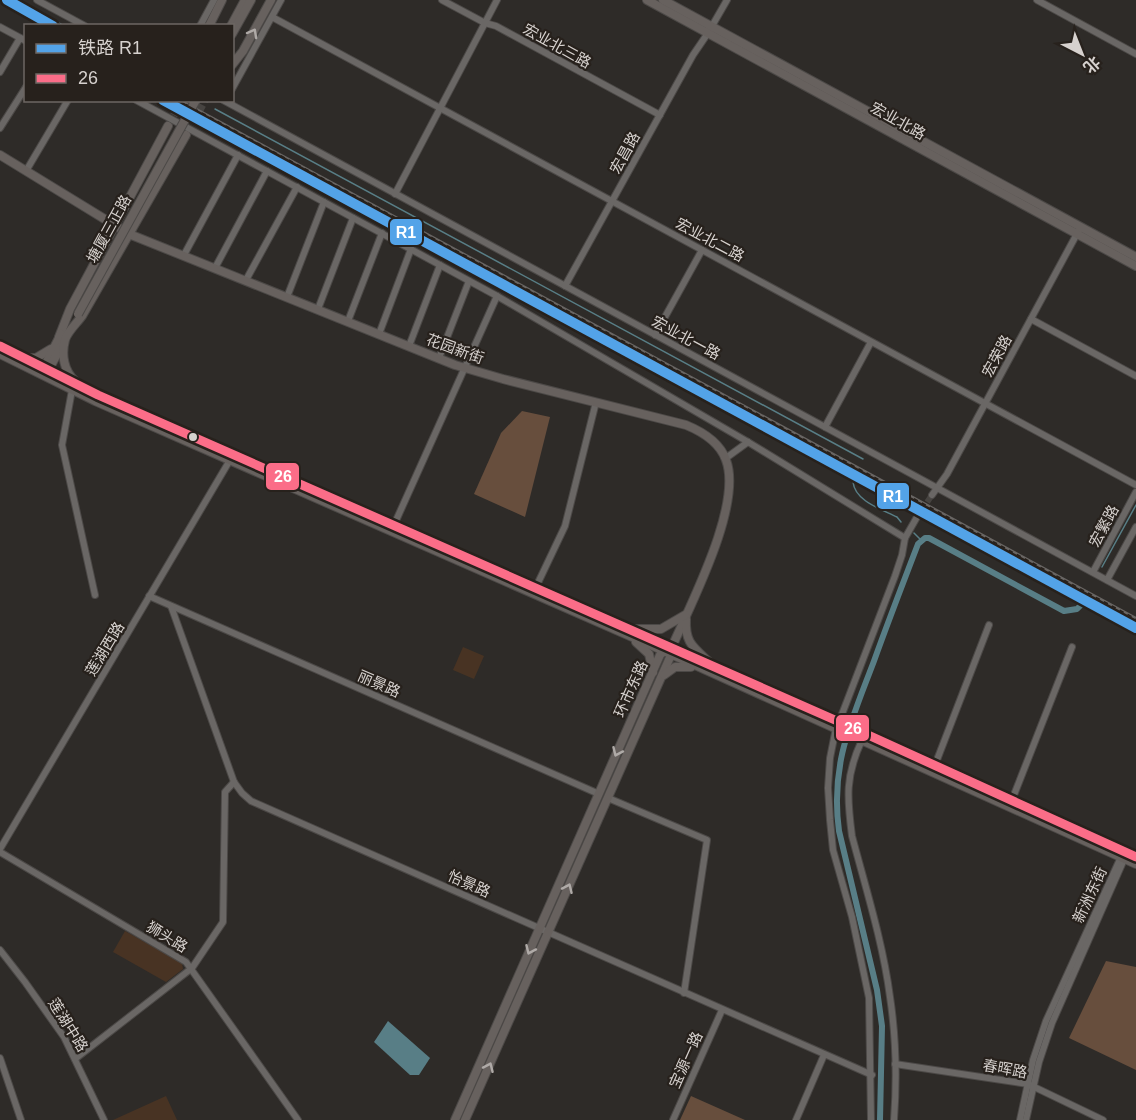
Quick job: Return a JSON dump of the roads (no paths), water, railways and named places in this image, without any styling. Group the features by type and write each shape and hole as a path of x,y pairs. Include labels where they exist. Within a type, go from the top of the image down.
{"main road":[{"path":"210,24 222,0"},
{"path":"232,24 245,0"},
{"path":"234,30 251,0"},
{"path":"234,62 243,51 271,0"},
{"name":"宏业北路","path":"647,0 710,30 1079,230 1136,257"},
{"name":"宏业北路","path":"663,0 710,30"},
{"name":"塘厦三正路","path":"76,313 189,102"},
{"name":"塘厦三正路","path":"46,370 60,340 195,102"},
{"path":"83,388 65,370 60,340 70,309 168,126"},
{"path":"19,357 29,359 43,356 82,316 186,135"},
{"name":"花园新街","path":"0,155 129,234 465,368 686,425 701,431 713,441 726,458"},
{"name":"宏业北路","path":"1079,230 1136,266"},
{"path":"0,346 83,388 536,587 627,631 662,651 672,651"},
{"path":"0,354 72,390 627,631 1124,856 1136,857"},
{"path":"672,651 719,537 728,495 729,471 726,458"},
{"path":"627,631 661,629 686,614"},
{"path":"686,614 686,634 689,642 709,668"},
{"path":"627,631 649,654 653,672"},
{"name":"环市东路","path":"455,1120 662,651"},
{"name":"环市东路","path":"465,1120 672,651"},
{"path":"660,681 668,671 678,666 709,668"},
{"path":"860,736 935,765 1012,800 1136,864"}],"street":[{"path":"201,24 214,0"},
{"path":"234,85 281,0"},
{"name":"宏业北三路","path":"442,0 485,23 496,26 660,115"},
{"path":"394,194 497,0"},
{"name":"宏昌路","path":"566,286 693,55 728,0"},
{"path":"1037,0 1136,54"},
{"path":"40,1 81,24"},
{"name":"宏业北二路","path":"272,17 1136,485"},
{"path":"0,27 23,40 0,72"},
{"path":"0,128 24,90"},
{"path":"26,171 67,102"},
{"path":"140,102 497,296 748,442 905,538"},
{"name":"宏业北一路","path":"227,102 1136,596"},
{"path":"184,255 238,155"},
{"path":"215,268 267,171"},
{"path":"246,280 297,187"},
{"path":"287,297 324,202"},
{"path":"318,309 353,218"},
{"name":"宏荣路","path":"932,495 948,474 1079,230"},
{"path":"348,321 382,233"},
{"path":"379,334 411,249"},
{"path":"655,335 702,250"},
{"path":"409,346 440,265"},
{"path":"440,358 469,281"},
{"path":"394,525 497,296"},
{"path":"1031,319 1136,376"},
{"path":"825,427 871,342"},
{"path":"72,390 62,445 95,595"},
{"path":"536,587 565,526 596,402"},
{"path":"726,458 748,442"},
{"name":"莲湖西路","path":"0,851 230,460"},
{"name":"宏繁路","path":"1093,572 1136,492"},
{"path":"871,1120 869,998 852,918 833,850 828,788 830,758 898,566 905,538 917,517"},
{"path":"1107,580 1136,527"},
{"name":"丽景路","path":"149,596 599,794"},
{"name":"怡景路","path":"171,606 234,782 242,794 251,801 872,1076"},
{"path":"935,765 989,625"},
{"path":"1012,800 1072,647"},
{"path":"860,736 849,776 850,818 852,836 882,953 890,995 895,1064 894,1120"},
{"path":"75,1059 192,968 223,922 225,792 234,782"},
{"path":"608,798 707,840 684,993"},
{"name":"狮头路","path":"0,851 172,953 192,968 298,1120"},
{"name":"新洲东街","path":"1020,1120 1052,1023 1124,856"},
{"name":"莲湖中路","path":"0,950 26,981 64,1037 104,1120"},
{"name":"宝源一路","path":"673,1120 722,1010"},
{"path":"796,1120 824,1055"},
{"path":"0,1059 21,1120"},
{"name":"春晖路","path":"895,1064 1031,1085 1104,1120"},
{"name":"新洲东街","path":"1026,1120 1031,1085"}],"water":[{"path":"388,1021 430,1058 419,1075 410,1075 374,1042"}],"waterway":[{"path":"36,10 60,24"},
{"path":"215,109 863,459"},
{"path":"853,482 858,494 897,517 901,522"},
{"path":"1102,567 1136,505"},
{"path":"914,533 921,540"},
{"path":"880,1120 882,1026 877,990 839,831 837,785 850,724 918,544 925,538 929,538 1064,611 1077,609 1081,605"}],"tunnel":[{"path":"168,126 181,102"},
{"path":"187,133 204,102"},
{"path":"917,517 932,495"}],"railway":[{"path":"7,0 49,24"},
{"path":"182,102 1136,619"}],"rail line":[{"name":"R1","path":"7,0 49,24"},
{"name":"R1","path":"167,102 1136,628"}]}
